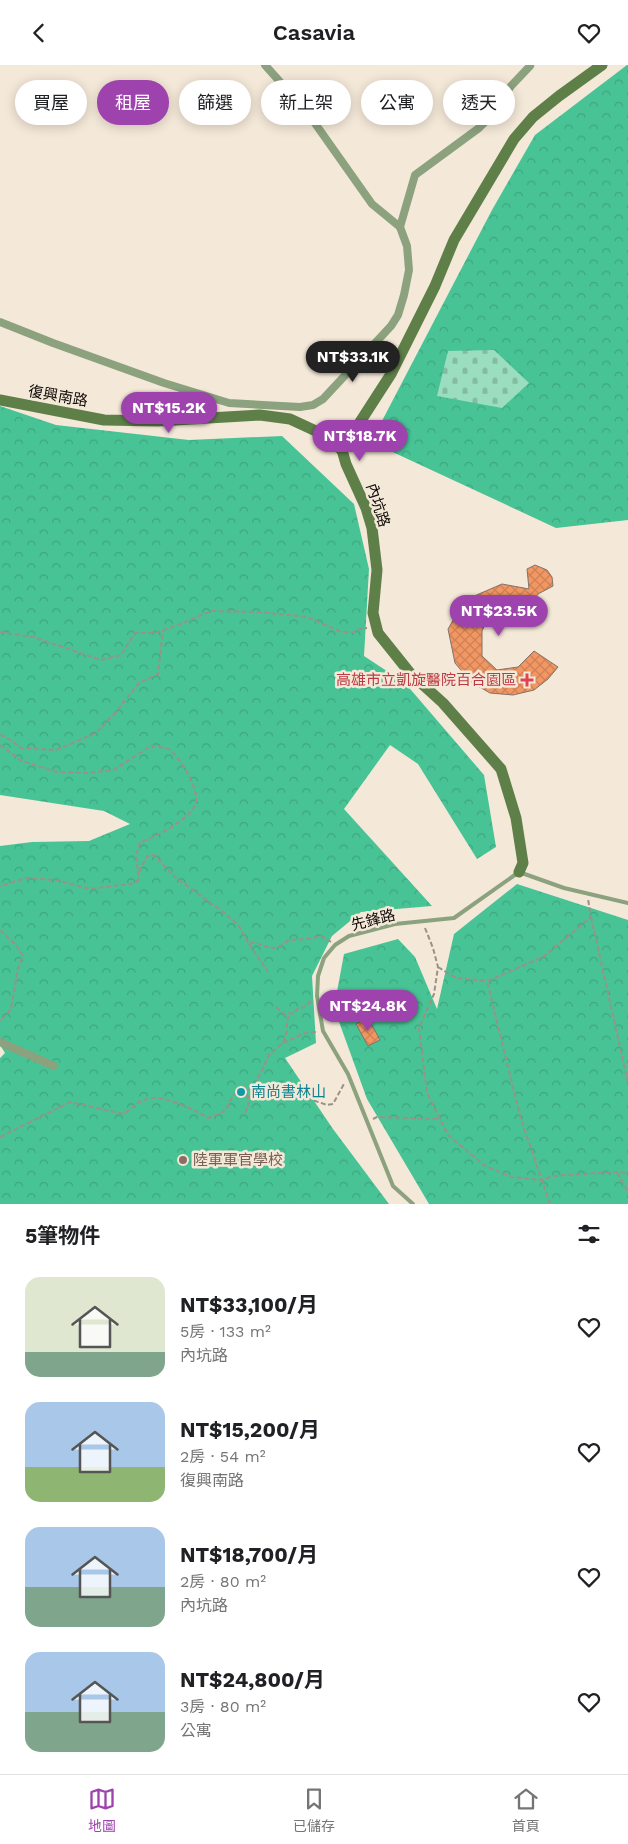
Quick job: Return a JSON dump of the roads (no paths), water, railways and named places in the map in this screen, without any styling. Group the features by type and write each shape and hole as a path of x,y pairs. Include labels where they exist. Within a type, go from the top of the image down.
{"street":[{"path":"0,322 155,380 229,403 300,407 313,405 323,399 398,315 409,270 408,246 400,227 372,204 307,112 265,65"},
{"path":"342,450 391,374 435,287 454,240 514,139 533,117 602,65"},
{"path":"400,227 415,175 479,128 490,117 511,85 530,66"},
{"name":"復興南路","path":"0,400 104,419 158,421 260,415 290,419 318,432 342,450"},
{"name":"內坑路","path":"342,450 346,464 366,508 372,528 376,555 373,613 378,633 410,673 444,703 501,769 516,819 523,863 519,872"},
{"path":"0,1042 54,1066"}],"lane":[{"path":"519,872 564,888 628,903"},
{"name":"先鋒路","path":"413,1204 392,1186 348,1074 323,1031 317,996 318,976 324,958 335,945 350,937 386,927 454,918 519,872"}],"place":[{"name":"高雄市立凱旋醫院百合園區","path":"527,680"},
{"name":"南尚書林山","path":"241,1092"},
{"name":"陸軍軍官學校","path":"183,1160"}]}
